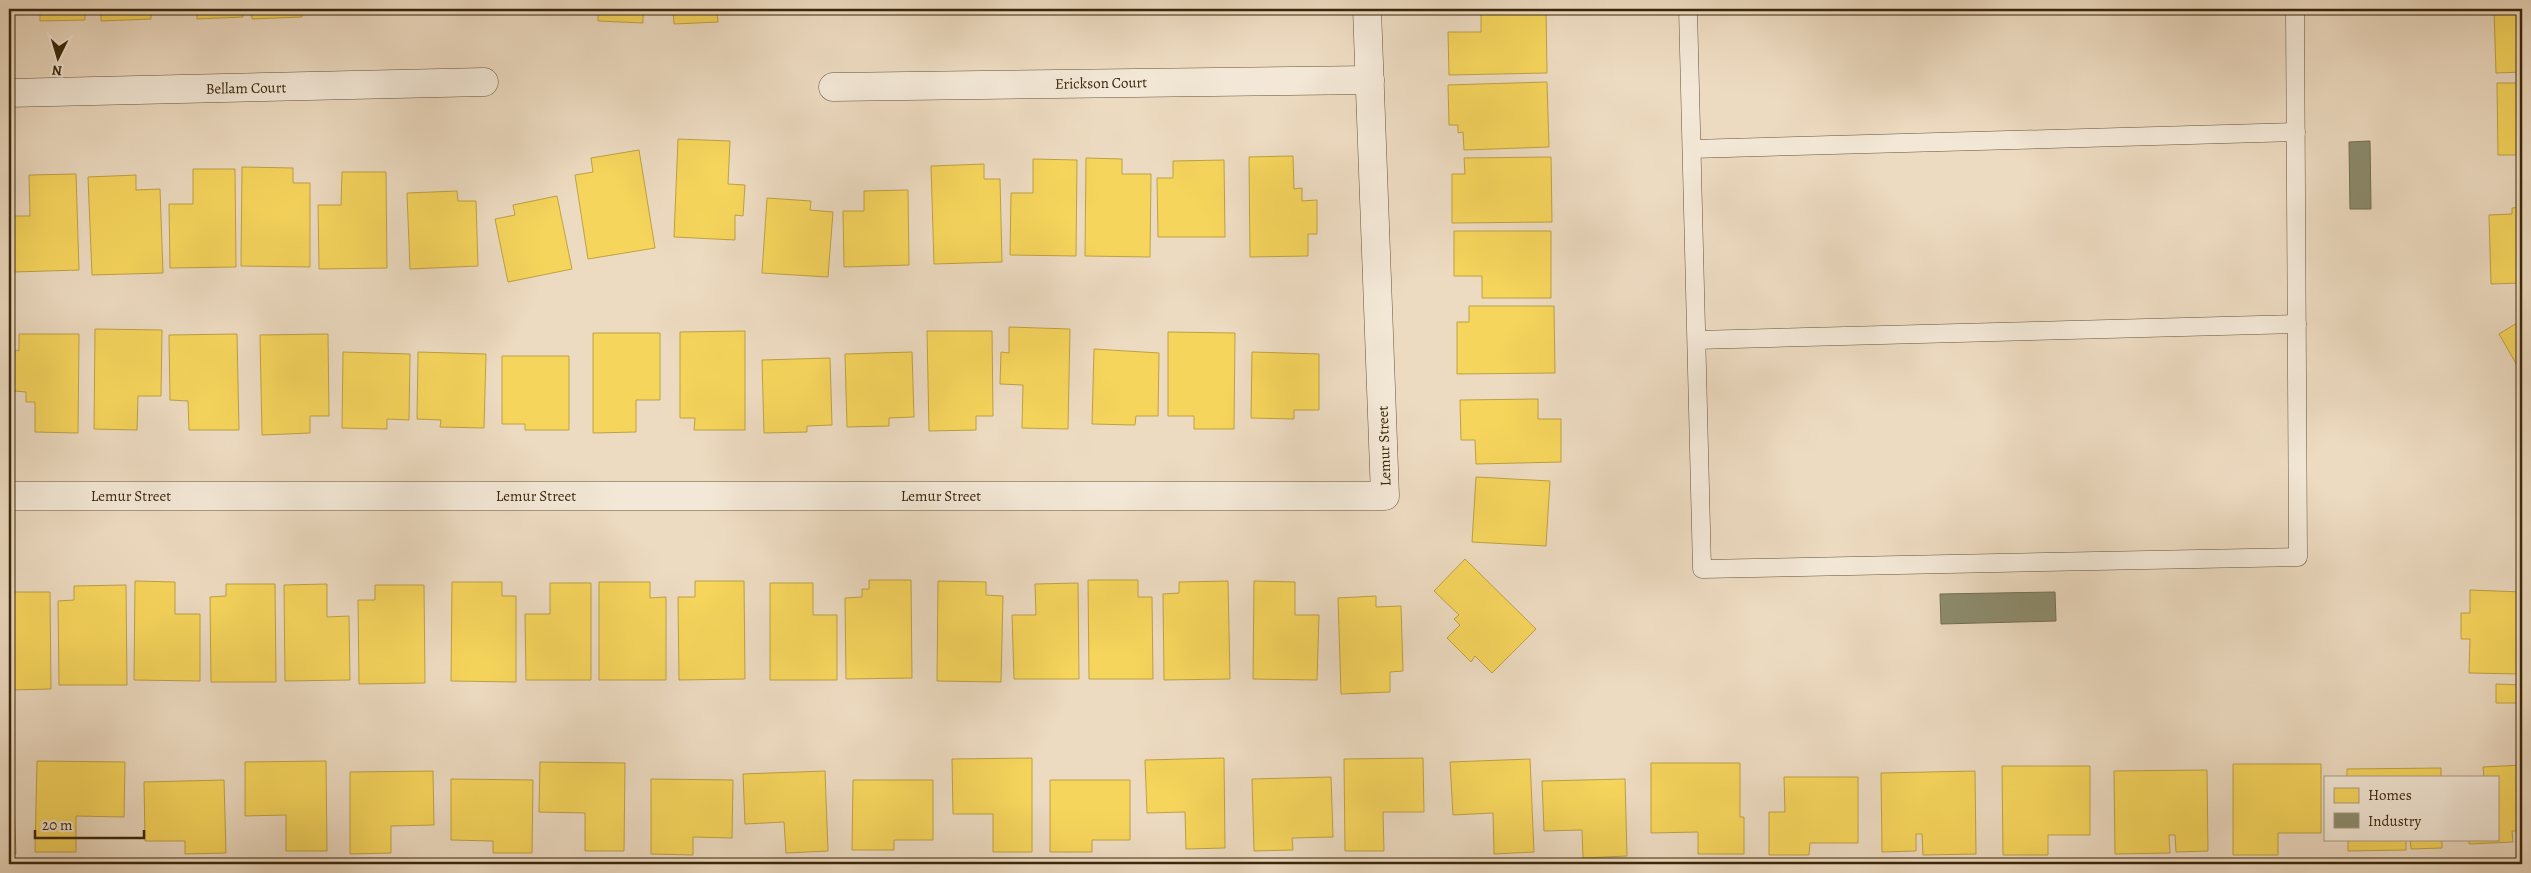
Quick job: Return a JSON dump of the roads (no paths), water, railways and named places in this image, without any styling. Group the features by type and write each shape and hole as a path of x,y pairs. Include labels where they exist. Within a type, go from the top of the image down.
{"street":[{"name":"Lemur Street","path":"9,496 1385,496 1367,9"},
{"name":"Erickson Court","path":"833,87 1370,80"},
{"name":"Bellam Court","path":"9,93 484,82"}],"lane":[{"path":"1688,9 1702,569 2298,557 2295,9"},
{"path":"1692,149 2296,132"},
{"path":"1696,340 2296,324"}]}
